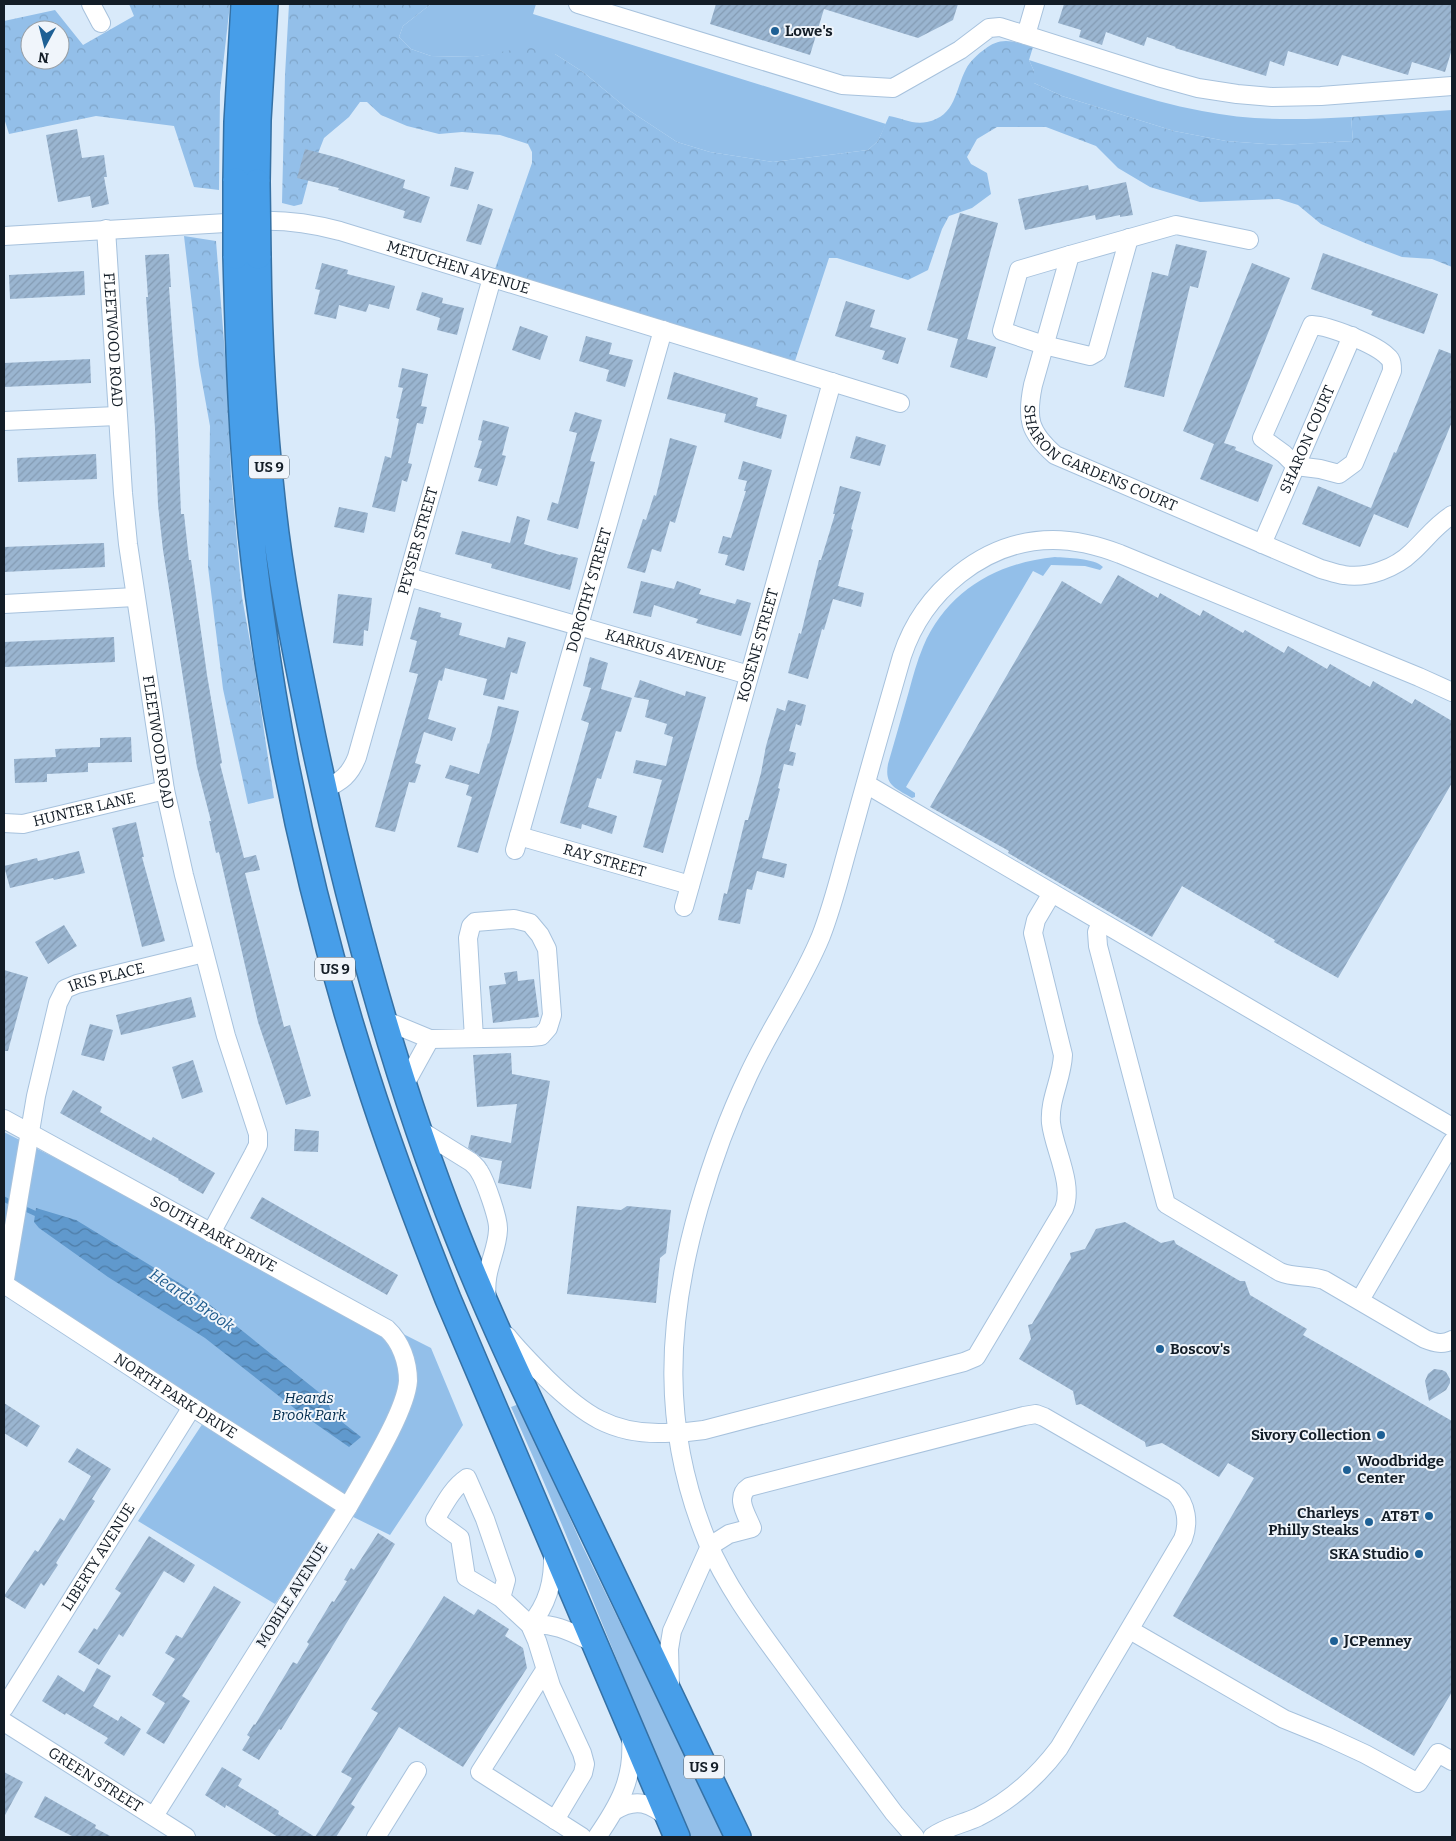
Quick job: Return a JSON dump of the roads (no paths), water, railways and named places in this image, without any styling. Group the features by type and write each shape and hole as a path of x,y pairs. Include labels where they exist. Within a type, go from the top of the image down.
{"highway":[{"name":"US 9","path":"244,4 237,122 247,182 244,445 258,592 280,736 318,909 367,1078 406,1189 452,1308 674,1829"},
{"name":"US 9","path":"247,182 259,111 265,4"},
{"name":"US 9","path":"247,256 262,385 272,501 289,618 324,789 352,903 404,1086 458,1237 492,1317 540,1424 738,1837"}],"street":[{"path":"91,4 101,23"},
{"path":"578,4 842,85 893,88 960,50 989,28 1000,27 1158,77 1198,88 1237,94 1272,97 1312,96 1452,86"},
{"path":"1026,35 1035,4"},
{"name":"METUCHEN AVENUE","path":"4,236 260,221 300,222 340,231 900,403"},
{"path":"1128,238 1114,297 1097,352 1090,356 1044,345 1002,331 1019,270 1128,238 1176,225 1249,240"},
{"name":"FLEETWOOD ROAD","path":"106,229 123,493 135,597 164,790 226,1036 258,1134 258,1145 211,1233"},
{"name":"SHARON GARDENS COURT","path":"1070,255 1029,403 1031,424 1039,440 1056,455 1321,569 1345,576 1367,574 1391,567 1411,554 1441,522 1452,516"},
{"name":"PEYSER STREET","path":"324,789 343,780 353,766 492,278"},
{"path":"1312,325 1352,336 1389,357 1392,364 1392,372 1354,463 1339,474 1296,466 1284,454 1262,438 1312,325"},
{"name":"DOROTHY STREET","path":"517,843 663,330"},
{"name":"SHARON COURT","path":"1262,544 1352,336"},
{"name":"KOSENE STREET","path":"684,907 832,382"},
{"path":"4,421 117,416"},
{"path":"915,1837 894,1813 757,1628 727,1581 710,1546 689,1487 677,1433 673,1381 678,1300 685,1261 703,1193 718,1148 747,1078 767,1036 806,968 822,934 904,650 913,628 944,587 977,562 1005,550 1043,541 1082,542 1110,550 1452,692"},
{"name":"KARKUS AVENUE","path":"408,577 749,674"},
{"path":"4,604 135,597"},
{"path":"866,784 1452,1128"},
{"name":"HUNTER LANE","path":"4,823 23,824 164,790"},
{"name":"RAY STREET","path":"517,843 690,885"},
{"path":"418,1129 471,1162 483,1178 498,1222 486,1292 492,1317 530,1363 570,1400 594,1418 614,1427 634,1432 677,1433 704,1430 973,1359 978,1354 1064,1209 1067,1199 1066,1186 1052,1130 1051,1115 1052,1101 1061,1070 1062,1055 1033,933 1036,920 1052,893"},
{"path":"384,1020 430,1039 531,1038 541,1036 548,1028 552,1015 547,950 540,935 530,923 514,919 475,922 471,926 468,938 474,1038"},
{"path":"1101,922 1097,932 1098,946 1166,1204 1280,1272 1289,1276 1315,1277 1324,1280 1431,1341 1443,1343 1452,1340"},
{"name":"IRIS PLACE","path":"30,1132 36,1096 58,1003 65,989 78,984 204,953"},
{"path":"404,1086 430,1039"},
{"name":"SOUTH PARK DRIVE","path":"4,1118 387,1329 395,1337 406,1364"},
{"path":"4,1284 30,1132"},
{"path":"1360,1300 1452,1145"},
{"name":"NORTH PARK DRIVE","path":"4,1284 192,1408 348,1507"},
{"name":"MOBILE AVENUE","path":"154,1816 348,1507 367,1473 402,1404 408,1382 406,1364"},
{"name":"LIBERTY AVENUE","path":"4,1708 192,1408"},
{"path":"670,1697 669,1649 672,1631 710,1546 729,1534 752,1528 741,1499 743,1492 749,1487 1024,1416 1040,1415 1171,1490 1181,1500 1187,1522 1183,1539 1074,1725 1046,1764 1016,1793 996,1807 975,1818 943,1830 932,1837"},
{"path":"502,1598 506,1580 485,1519 467,1478 454,1488 435,1520 460,1538 466,1577 502,1598 530,1625 537,1641 550,1686 582,1753 583,1773 555,1820"},
{"path":"530,1625 541,1610 550,1589 552,1542"},
{"path":"530,1625 547,1624 556,1626 594,1643"},
{"path":"1130,1630 1284,1719 1334,1739 1418,1783 1438,1753 1452,1761"},
{"path":"545,1670 480,1772 582,1837"},
{"name":"GREEN STREET","path":"4,1722 154,1816 175,1834"},
{"path":"597,1837 614,1812 624,1791 631,1767 632,1741 630,1727"},
{"path":"376,1837 417,1770"},
{"path":"614,1812 628,1804 644,1804 660,1811 674,1829"}],"water":[{"path":"36,1208 76,1220 194,1292 326,1398 332,1414 361,1437 349,1447 303,1415 205,1338 108,1277 39,1228 34,1222"}],"waterway":[{"name":"Heards Brook","path":"4,1199 13,1204"},
{"name":"Heards Brook","path":"21,1207 41,1216"}],"place":[{"name":"Lowe's","path":"775,31"},
{"name":"Boscov's","path":"1160,1349"},
{"name":"Sivory Collection","path":"1381,1435"},
{"name":"Woodbridge Center","path":"1347,1470"},
{"name":"AT&T","path":"1429,1516"},
{"name":"Charleys Philly Steaks","path":"1369,1522"},
{"name":"SKA Studio","path":"1419,1554"},
{"name":"JCPenney","path":"1334,1641"}],"park label":[{"name":"Heards Brook Park","path":"309,1406"}]}
